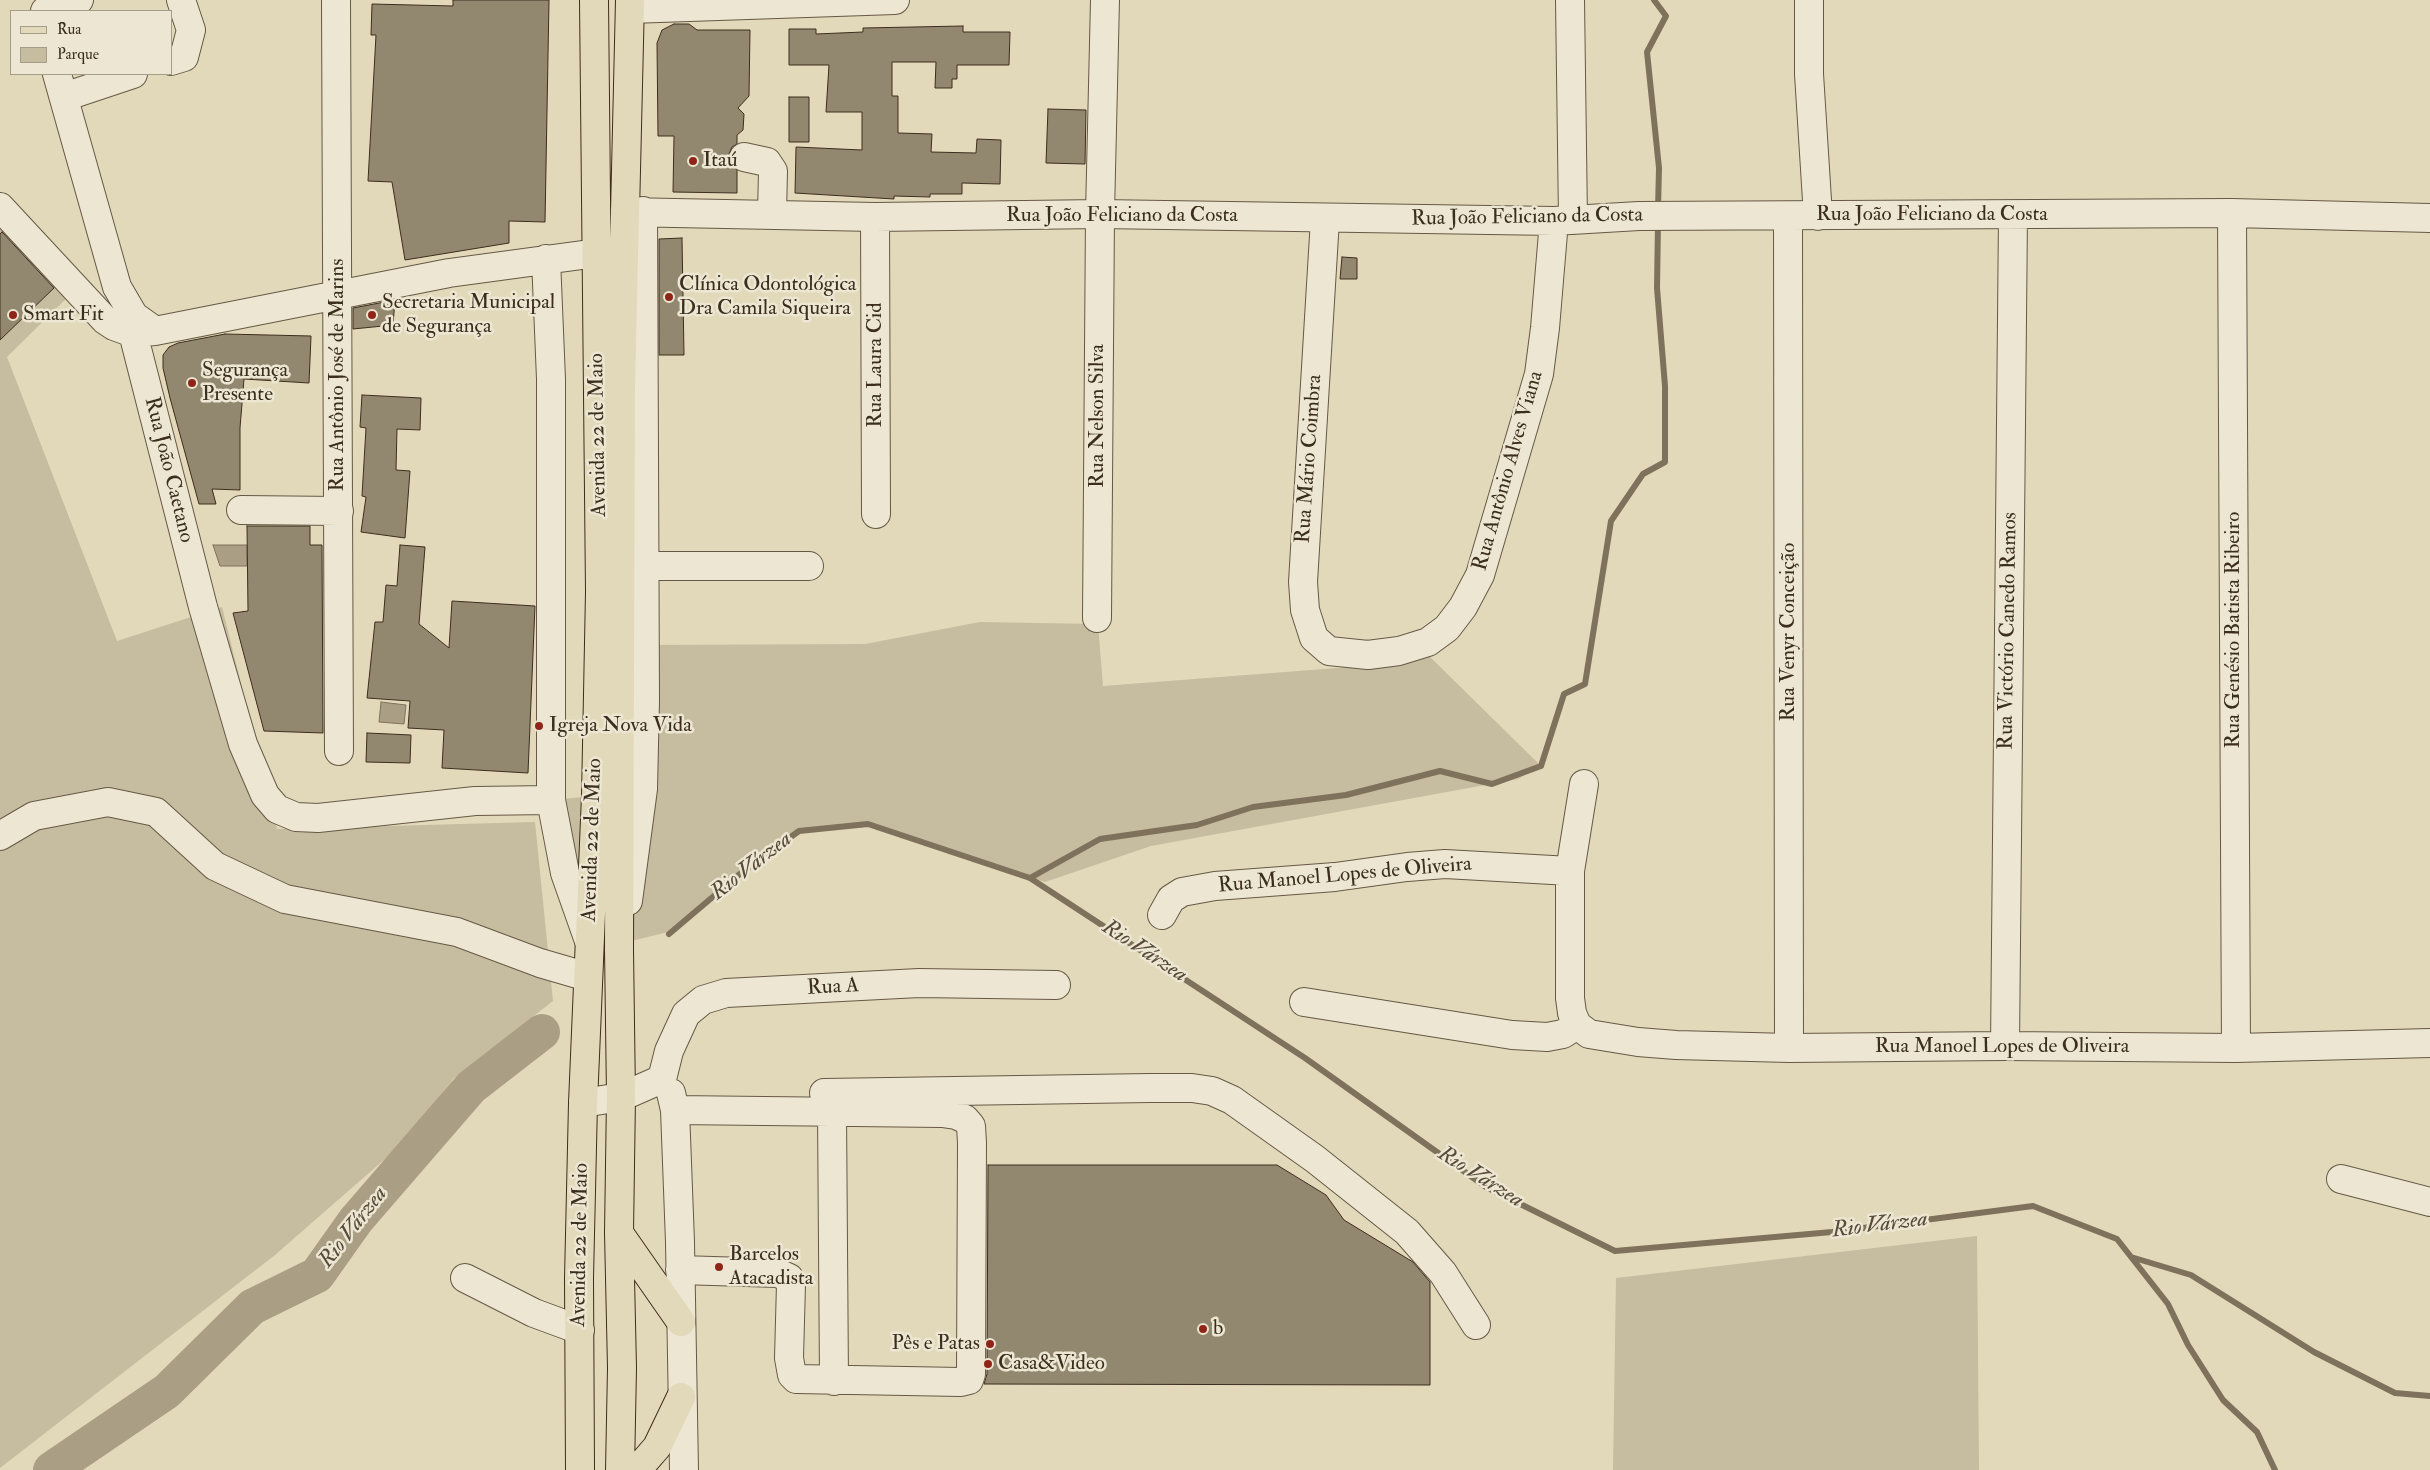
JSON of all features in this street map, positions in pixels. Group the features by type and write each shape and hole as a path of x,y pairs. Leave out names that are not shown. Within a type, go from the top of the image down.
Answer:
{"main road":[{"name":"Avenida 22 de Maio","path":"580,1470 583,1103 596,796 600,592 594,0"},
{"name":"Avenida 22 de Maio","path":"620,1470 622,1368 619,1233 621,1097 619,949 621,383 634,212 630,4"},
{"path":"619,1233 680,1322"},
{"path":"637,1470 657,1447 681,1397"}],"street":[{"path":"46,10 79,0"},
{"path":"172,61 184,56 191,30 181,0"},
{"name":"Rua Antônio José de Marins","path":"336,0 338,511 331,597 339,751"},
{"path":"630,4 895,0"},
{"name":"Rua Nelson Silva","path":"1097,618 1100,214 1105,0"},
{"name":"Rua Antônio Alves Viana","path":"1368,655 1399,651 1428,642 1447,628 1480,575 1539,374 1564,221 1570,0"},
{"path":"1809,0 1809,83 1818,216"},
{"path":"127,75 61,86 117,287 127,308 144,332"},
{"path":"744,157 767,162 773,171 772,214"},
{"path":"0,207 106,320 114,326 144,332 449,273 597,253"},
{"name":"Rua João Feliciano da Costa","path":"634,212 875,217 1100,214 1325,219 1564,221 1639,216 2014,215 2232,212 2430,218"},
{"name":"Avenida 22 de Maio","path":"619,949 643,790 645,566 634,212"},
{"name":"Rua Genésio Batista Ribeiro","path":"2232,212 2236,1048"},
{"name":"Rua Victório Canedo Ramos","path":"2005,1046 2014,215"},
{"name":"Rua Venyr Conceição","path":"1788,216 1789,1048"},
{"name":"Rua Laura Cid","path":"875,217 876,514"},
{"name":"Rua Mário Coimbra","path":"1325,219 1302,582 1304,601 1314,638 1329,651 1368,655"},
{"path":"546,259 551,380 551,800 565,872 589,942"},
{"path":"66,278 89,277 100,271 108,260"},
{"name":"Rua João Caetano","path":"144,332 203,607 243,744 265,795 277,809 296,817 318,818 474,801 551,800"},
{"path":"241,510 338,511"},
{"path":"645,566 808,566"},
{"path":"1304,1002 1512,1036 1547,1037 1563,1034 1577,1025 1572,1013 1570,998 1570,871 1584,784"},
{"path":"0,836 34,816 108,802 156,812 214,866 285,899 457,932 540,964 588,978"},
{"name":"Rua Manoel Lopes de Oliveira","path":"1162,915 1171,899 1182,892 1215,886 1335,877 1407,866 1445,864 1570,871"},
{"name":"Rua A","path":"684,1470 681,1397 680,1270 669,1051 686,1014 703,1000 726,993 919,983 1056,985"},
{"name":"Rua Manoel Lopes de Oliveira","path":"1577,1025 1589,1034 1638,1042 1789,1048 2005,1046 2236,1048 2430,1043"},
{"path":"583,1103 621,1097 670,1095 1150,1088 1192,1088 1212,1091 1232,1100 1315,1159 1407,1232 1443,1272 1476,1325"},
{"path":"670,1095 832,1111 956,1115 965,1119 971,1126 972,1143 971,1374 968,1380 961,1382 802,1381 792,1375 789,1358 791,1284 789,1278 778,1273 680,1270"},
{"path":"832,1111 834,1381"},
{"path":"2341,1179 2430,1202"},
{"path":"465,1278 534,1313 580,1330"}],"green space":[{"path":"0,201 81,284 7,357 117,641 222,607 277,829 535,822 553,1001 454,1078 401,1145 275,1255 0,1468"},
{"path":"980,622 1098,624 1103,686 1363,666 1426,653 1541,766 1518,779 1151,846 1045,882 868,824 799,831 741,873 672,931 607,947 640,645 865,644"},
{"path":"593,796 584,924 551,800"},
{"path":"1977,1236 1979,1470 1613,1470 1616,1278"}],"shaded area":[{"path":"213,545 247,545 247,566 220,566"},
{"path":"381,702 406,705 404,724 379,722"}],"building":[{"path":"453,0 549,0 545,222 509,221 509,243 405,260 392,182 368,181 376,35 371,35 372,4 453,6"},
{"path":"674,24 689,24 697,30 750,30 749,96 738,108 744,114 743,130 737,135 737,144 732,147 729,154 729,162 737,170 737,193 673,192 674,136 658,136 657,43 662,30"},
{"path":"963,26 963,32 1010,32 1009,65 957,65 957,79 952,79 952,88 935,88 936,62 892,62 892,96 898,96 898,133 932,134 931,152 976,153 977,139 1001,140 1000,184 962,183 962,194 930,194 930,197 894,196 894,199 795,193 796,147 862,150 862,112 826,112 829,65 789,65 789,29 816,29 816,34 863,32 863,28"},
{"path":"789,97 809,97 809,142 789,142"},
{"path":"1048,109 1086,110 1085,164 1046,163"},
{"name":"Smart Fit","path":"2,232 54,288 0,340 0,234"},
{"name":"Clínica Odontológica Dra Camila Siqueira","path":"682,238 684,355 659,355 659,239"},
{"path":"1342,257 1357,258 1357,279 1340,279"},
{"name":"Secretaria Municipal de Segurança","path":"395,300 393,325 353,329 353,308"},
{"path":"225,334 311,336 309,383 244,379 240,428 240,490 212,489 216,504 199,504 170,398 163,368 163,355 169,347 178,343"},
{"path":"362,395 421,398 420,430 397,429 396,470 410,471 405,538 361,532 366,497 362,496 366,428 360,427"},
{"path":"247,526 310,526 310,545 322,545 323,733 264,731 233,613 248,611"},
{"path":"400,545 425,547 419,624 449,648 452,601 535,606 528,773 442,768 444,730 408,728 410,701 367,698 375,622 383,622 386,585 397,586"},
{"path":"367,733 411,735 410,763 366,762"},
{"name":"b","path":"988,1165 1277,1165 1326,1195 1344,1220 1413,1262 1430,1282 1430,1385 984,1384 987,1374"}],"waterway":[{"path":"1654,0 1666,16 1647,52 1659,168 1658,209"},
{"path":"1030,878 1100,839 1197,825 1253,807 1346,795 1440,771 1492,784 1541,766 1564,694 1585,684 1611,521 1643,474 1665,462 1665,386 1657,288 1658,222"},
{"name":"Rio Várzea","path":"669,934 741,873 799,831 868,824 1030,878 1305,1058 1486,1187 1615,1251 1832,1232 2033,1206 2117,1239 2168,1304 2188,1345 2223,1400 2257,1432 2275,1470"},
{"name":"Rio Várzea","path":"51,1470 167,1391 252,1307 317,1275 356,1220 471,1087 542,1032"},
{"path":"2131,1257 2191,1275 2314,1352 2395,1393 2430,1396"}],"place":[{"name":"Itaú","path":"693,161"},
{"name":"Clínica Odontológica Dra Camila Siqueira","path":"669,297"},
{"name":"Smart Fit","path":"13,315"},
{"name":"Secretaria Municipal de Segurança","path":"372,315"},
{"name":"Segurança Presente","path":"192,383"},
{"name":"Igreja Nova Vida","path":"539,726"},
{"name":"Barcelos Atacadista","path":"719,1267"},
{"name":"b","path":"1203,1329"},
{"name":"Pês e Patas","path":"990,1344"},
{"name":"Casa&Video","path":"988,1364"}]}
